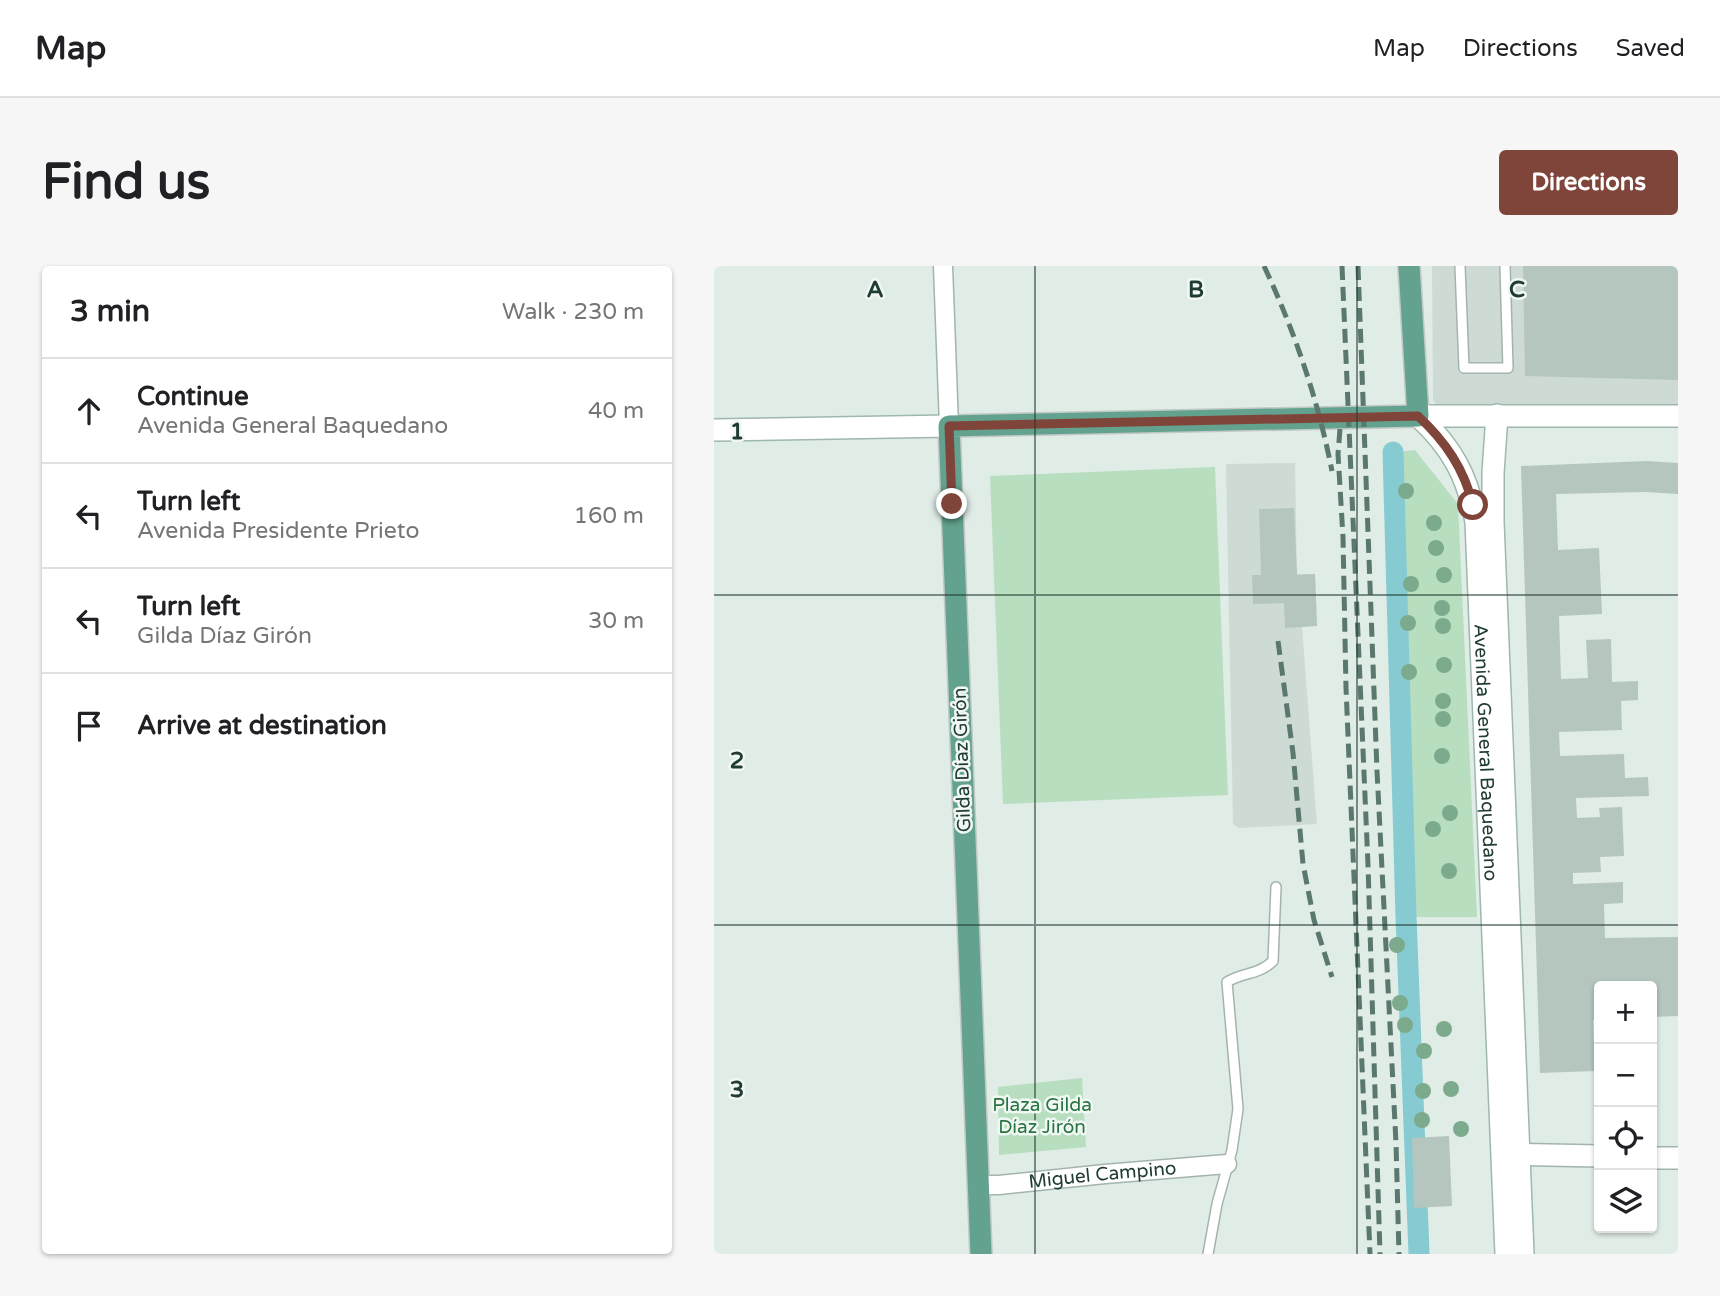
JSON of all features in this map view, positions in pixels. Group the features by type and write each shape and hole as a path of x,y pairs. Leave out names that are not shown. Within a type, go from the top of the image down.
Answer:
{"main road":[{"path":"1409,266 1418,416"},
{"name":"Avenida General Baquedano","path":"1497,415 1493,522 1511,1153 1506,1254"},
{"path":"714,430 1418,416 1678,416"},
{"name":"Avenida General Baquedano","path":"1418,416 1438,435 1454,457 1469,488 1476,522 1511,1153 1523,1254"},
{"name":"Gilda Díaz Girón","path":"949,426 981,1254"},
{"path":"1511,1153 1594,1156"},
{"path":"1657,1158 1678,1158"}],"street":[{"name":"Gilda Díaz Girón","path":"943,266 949,426"},
{"name":"Miguel Campino","path":"979,1185 1227,1164"}],"lane":[{"path":"1460,266 1464,368 1507,368 1505,266"},
{"path":"1208,1254 1217,1204 1232,1150 1238,1109 1227,982 1262,970 1273,961 1276,887"}],"shaded area":[{"path":"1432,266 1678,266 1678,409 1441,411 1433,400"},
{"path":"1295,463 1297,574 1315,574 1317,626 1302,627 1317,824 1239,828 1233,824 1226,464"}],"green space":[{"path":"1415,450 1458,504 1477,917 1411,917 1397,452"},
{"path":"1215,467 1228,795 1003,804 990,476"},
{"name":"Plaza Gilda Díaz Jirón","path":"1082,1078 1086,1147 999,1155 998,1087"}],"building":[{"path":"1523,266 1678,266 1678,380 1525,376"},
{"path":"1647,461 1678,463 1678,494 1556,494 1558,550 1599,548 1602,614 1559,616 1561,679 1588,678 1586,640 1611,639 1612,682 1638,681 1638,700 1621,701 1622,730 1559,732 1560,756 1624,754 1625,778 1648,777 1649,796 1576,798 1577,818 1600,817 1599,808 1622,807 1624,856 1600,857 1601,872 1573,873 1573,884 1623,882 1623,903 1604,904 1605,938 1678,937 1678,1016 1657,1017 1657,981 1594,981 1594,1071 1540,1073 1521,466"},
{"path":"1294,508 1297,575 1315,574 1317,626 1285,628 1284,603 1253,604 1252,575 1261,575 1259,509"},
{"path":"1449,1136 1452,1206 1414,1208 1412,1138"}],"waterway":[{"path":"1393,452 1419,1254"}],"railway":[{"path":"1264,266 1304,367 1320,418 1332,471"},
{"path":"1342,266 1368,865 1380,1254"},
{"path":"1358,266 1399,1254"},
{"path":"1340,429 1338,454 1343,537 1346,688 1370,1254"},
{"path":"1278,641 1293,753 1303,864 1314,920 1332,977"}],"route":[{"path":"952,504 949,426 1418,416 1444,442 1454,457 1469,488 1473,505"}]}
